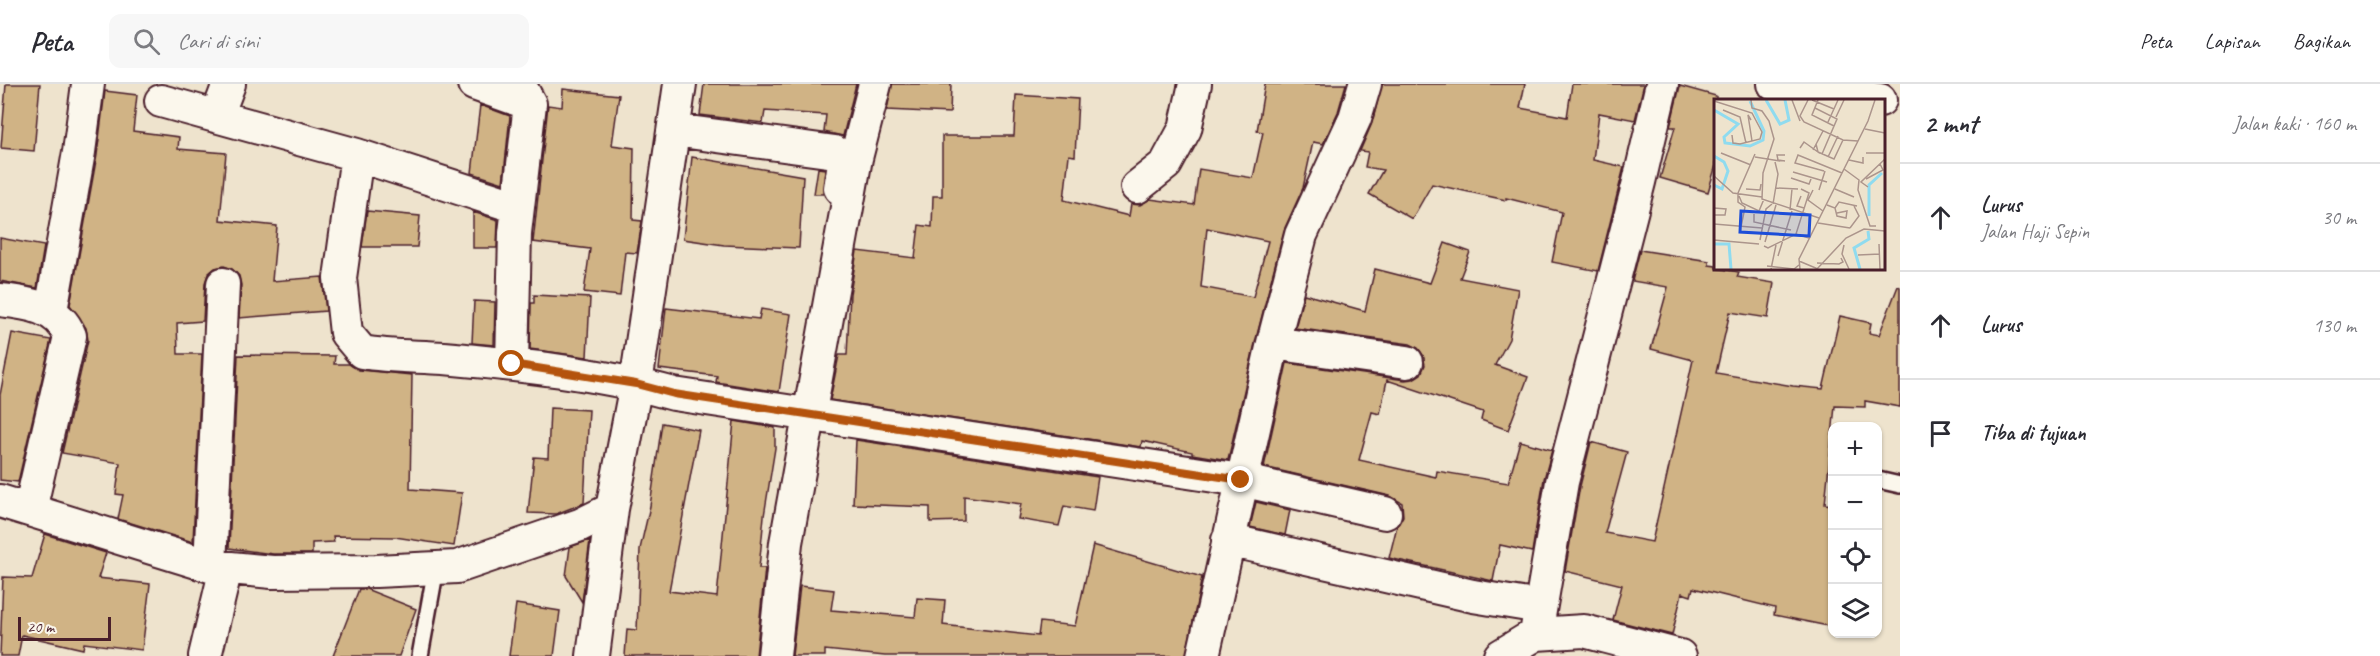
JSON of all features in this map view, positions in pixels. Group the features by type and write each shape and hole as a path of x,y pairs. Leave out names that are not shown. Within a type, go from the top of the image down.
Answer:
{"street":[{"path":"51,311 79,152 88,84"},
{"path":"217,116 229,84"},
{"path":"474,84 524,94 517,207 512,364"},
{"path":"593,656 612,508 636,384 680,84"},
{"path":"804,415 856,159 875,84"},
{"path":"1137,187 1166,164 1185,129 1195,84"},
{"path":"1203,656 1241,480 1301,235 1355,118 1365,84"},
{"path":"1500,656 1538,621 1562,482 1640,182 1662,84"},
{"path":"1774,84 1869,99"},
{"path":"161,100 357,155 517,207"},
{"path":"1885,102 1900,105"},
{"path":"674,130 835,152 843,158 843,175 804,415 786,543 774,656"},
{"path":"357,155 340,278 346,333 362,352 388,357 440,358 512,364 804,415 1241,480 1385,513"},
{"path":"205,656 218,567 223,284"},
{"path":"0,300 51,311 66,324 70,336 30,510"},
{"path":"1273,343 1407,362"},
{"path":"0,501 218,567 272,572 457,567 580,525 612,508"},
{"path":"1228,540 1473,596 1538,621 1680,656"}],"lane":[{"path":"1882,481 1900,486"},
{"path":"420,656 436,568"}],"building":[{"path":"6,84 40,84 34,151 1,148"},
{"path":"704,84 856,84 843,136 824,132 826,115 765,111 763,123 700,115"},
{"path":"892,84 951,84 950,113 887,110"},
{"path":"1265,84 1346,84 1338,112 1323,144 1313,142 1303,188 1284,230 1228,460 1192,454 1192,452 1142,441 1141,447 830,400 839,355 847,355 850,294 857,251 915,258 919,225 932,227 933,196 942,196 942,136 1014,136 1016,95 1078,99 1075,156 1069,155 1064,200 1129,216 1131,204 1140,205 1150,199 1194,205 1199,169 1253,178 1263,132 1257,131","holes":["1207,228 1268,241 1253,297 1201,287"]},
{"path":"1382,84 1525,84 1520,108 1567,117 1572,84 1644,84 1635,120 1599,113 1593,160 1624,167 1598,271 1552,262 1562,212 1506,198 1506,200 1432,184 1412,219 1369,194 1383,170 1365,167 1368,152 1360,151 1372,123"},
{"path":"1680,86 1716,96 1714,99 1714,172 1708,192 1660,178 1675,127 1670,127"},
{"path":"563,89 619,95 612,145 634,148 633,220 642,221 637,253 625,252 620,296 584,292 590,249 533,242 548,105 562,107"},
{"path":"105,91 137,95 133,131 179,137 178,149 226,153 220,220 277,226 272,281 322,277 326,311 239,318 241,285 239,276 232,269 224,266 215,268 208,274 205,283 203,321 177,323 178,354 202,354 193,542 118,519 123,495 116,494 120,463 62,453 88,340 86,328 70,305 97,155"},
{"path":"480,105 510,116 503,183 472,173"},
{"path":"692,157 803,176 799,248 724,245 683,239"},
{"path":"818,168 825,169 823,194 814,194"},
{"path":"367,211 420,216 417,247 362,247"},
{"path":"473,212 498,220 497,248 473,248"},
{"path":"0,238 44,246 37,288 0,281"},
{"path":"1445,243 1470,252 1460,278 1518,289 1509,339 1495,365 1528,377 1508,430 1481,420 1483,412 1387,380 1380,414 1372,412 1359,460 1436,477 1437,471 1508,483 1520,441 1552,450 1544,479 1532,552 1500,545 1493,581 1389,558 1397,526 1403,516 1402,503 1390,496 1264,467 1287,363 1405,380 1413,379 1421,374 1425,365 1423,355 1418,348 1410,344 1295,328 1304,294 1365,311 1375,269 1430,283"},
{"path":"1640,250 1709,261 1709,265 1714,266 1714,270 1739,272 1737,277 1774,283 1768,318 1730,312 1716,373 1823,389 1840,316 1871,323 1869,333 1879,335 1898,286 1900,287 1900,407 1865,401 1865,407 1835,406 1833,422 1828,422 1828,475 1825,504 1828,504 1828,626 1774,615 1775,608 1693,588 1691,596 1682,593 1672,635 1613,620 1622,585 1565,571 1580,486 1591,442 1627,452 1605,533 1652,542 1693,360 1651,349 1668,287 1632,281"},
{"path":"534,295 590,298 587,357 530,349 531,303 534,303"},
{"path":"474,301 495,302 494,345 472,343"},
{"path":"666,308 759,319 761,309 791,314 779,392 716,382 717,376 659,369"},
{"path":"12,333 51,340 18,482 0,480 0,395"},
{"path":"238,355 335,356 334,364 349,364 359,370 412,375 410,489 462,493 454,546 395,537 333,536 334,542 312,543 312,554 273,554 229,548"},
{"path":"550,408 589,410 584,503 556,514 528,513 534,457 548,458"},
{"path":"734,421 775,428 775,448 764,516 759,568 765,568 756,656 625,656 627,629 637,630 640,549 650,506 662,423 699,430 669,591 717,597"},
{"path":"856,440 1098,477 1093,511 1064,506 1059,526 1018,519 1021,504 964,496 964,521 930,522 930,507 853,504"},
{"path":"1256,502 1290,510 1285,535 1250,527"},
{"path":"45,534 106,553 98,578 150,584 142,650 84,643 83,649 22,635 18,656 0,656 3,577 32,578"},
{"path":"590,540 582,602 566,576 570,547"},
{"path":"1093,545 1202,577 1186,656 885,656 825,650 825,656 792,656 800,586 834,590 831,610 915,617 917,598 945,600 943,625 1038,636 1040,622 1075,626"},
{"path":"359,589 366,589 416,609 399,656 333,656"},
{"path":"516,604 560,611 554,656 509,656"}],"route":[{"path":"512,364 810,416 1241,480"}]}
